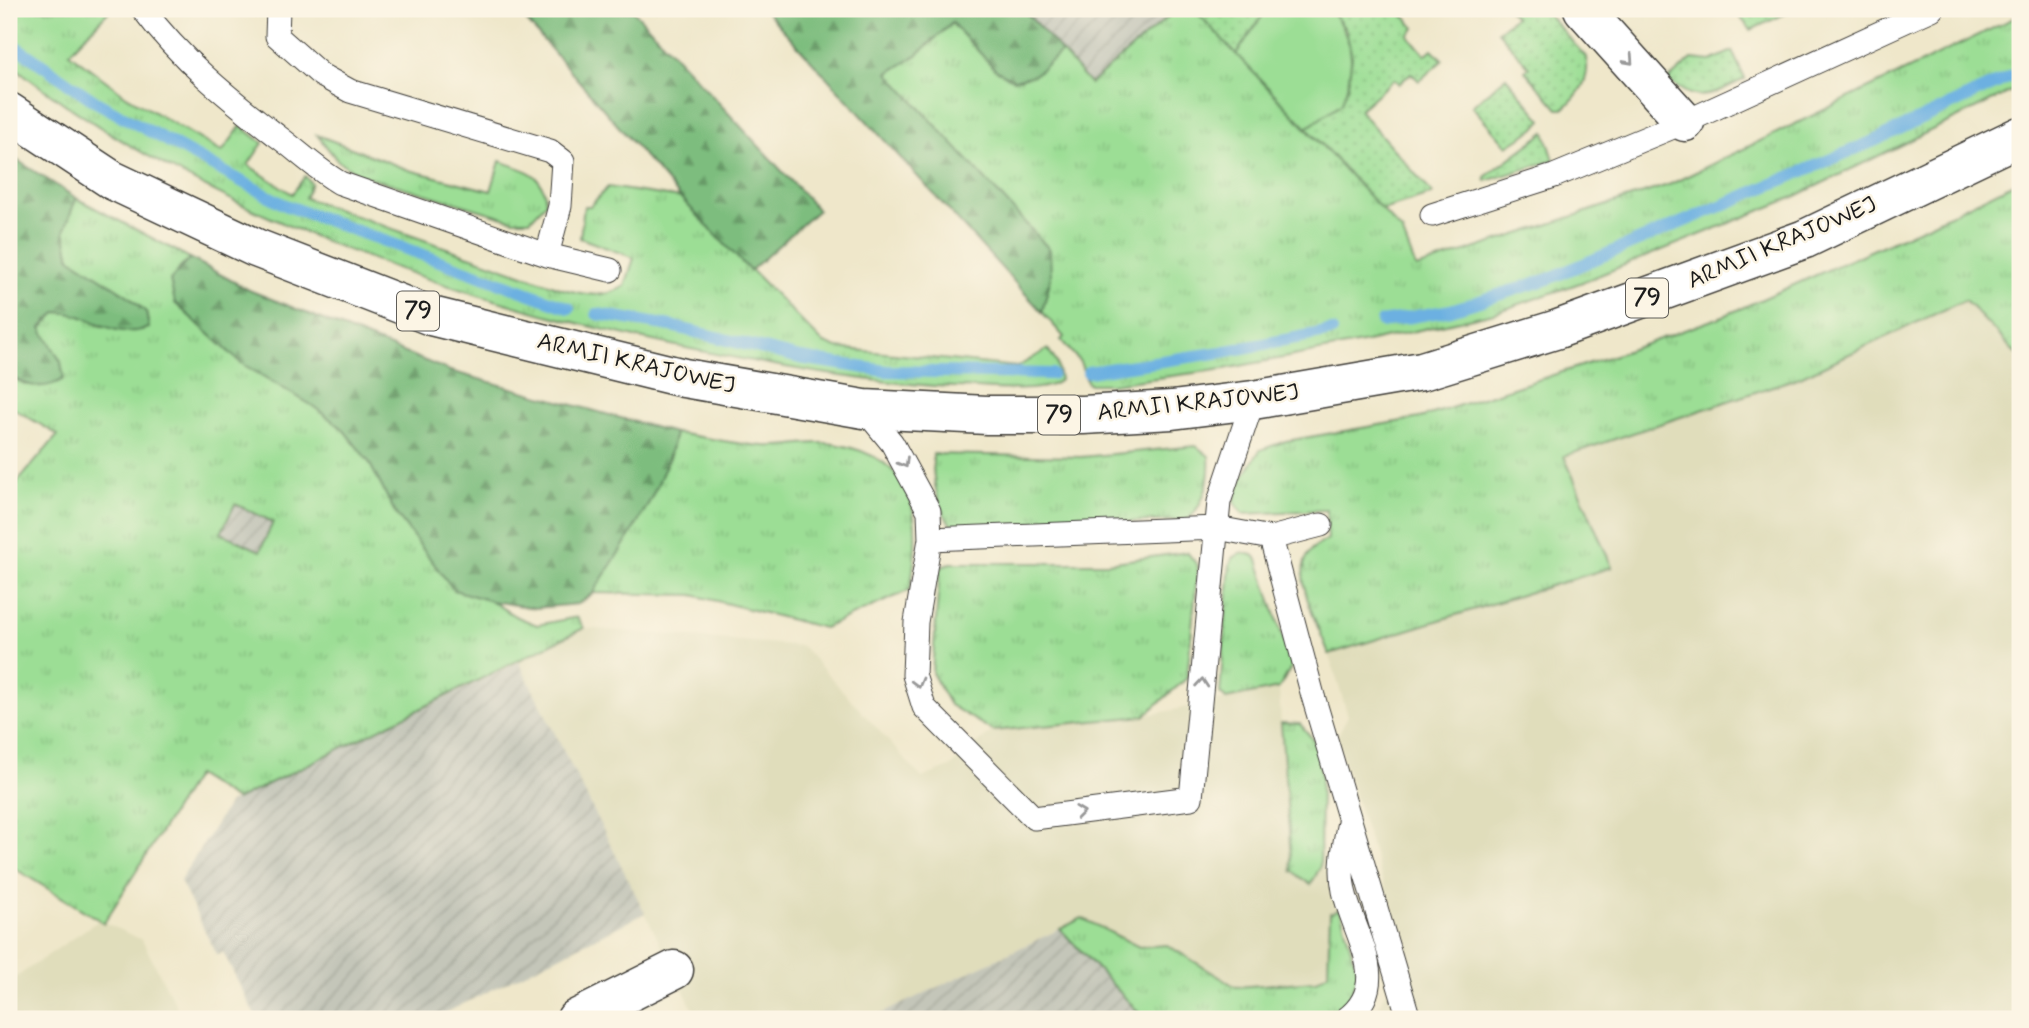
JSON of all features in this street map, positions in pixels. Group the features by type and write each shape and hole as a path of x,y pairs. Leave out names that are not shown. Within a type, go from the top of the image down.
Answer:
{"main road":[{"path":"1583,9 1685,122"},
{"name":"ARMII KRAJOWEJ","path":"9,112 112,180 256,248 431,316 684,378 864,409 1083,415 1253,400 1422,371 1558,329 1805,239 2020,136"},
{"path":"576,1019 674,970"}],"lane":[{"path":"143,9 166,40 217,89 321,172 340,183 547,255 610,270"},
{"path":"278,9 276,36 321,75 350,91 550,151 564,161 560,206 547,255"},
{"path":"1432,215 1554,176 1685,122 1932,9"},
{"path":"864,409 892,443 920,489 929,511 930,539 916,622 914,675 925,707 1034,818 1191,798 1219,502 1253,400"},
{"path":"930,539 1217,528 1271,538 1321,525"},
{"path":"1271,538 1349,818 1409,1019"},
{"path":"1346,1019 1364,1002 1372,978 1345,891 1341,862 1349,818"}],"shaded area":[{"path":"1023,9 1177,9 1090,84"},
{"path":"1965,299 2020,358 2020,1019 1372,1019 1387,990 1360,895 1385,888 1336,738 1348,716 1329,654 1611,568 1563,456 1800,377"},
{"path":"235,504 273,522 261,551 221,533"},
{"path":"584,628 802,646 922,778 950,767 993,731 1144,716 1279,688 1281,723 1300,724 1311,734 1321,778 1319,837 1358,974 1351,996 1338,1008 1308,1019 1145,1019 1059,929 870,1019 698,1019 519,662"},
{"path":"519,662 645,913 433,1019 257,1019 223,952 217,955 180,881 229,803"},
{"path":"99,920 142,940 183,1019 9,1019 9,982"},
{"path":"1060,929 1145,1019 870,1019"}],"green space":[{"path":"9,9 111,9 69,53 125,95 222,152 241,126 263,143 248,165 292,194 305,176 311,183 305,198 563,289 595,295 609,293 625,286 634,258 580,238 584,206 590,206 608,187 681,198 822,342 837,348 1017,367 1048,349 1057,363 1060,380 1040,388 995,389 897,383 808,371 628,335 440,283 347,250 257,212 169,168 86,118 9,63"},
{"path":"516,9 632,9 818,210 750,271 681,198"},
{"path":"764,9 1023,9 1062,52 1034,75 1014,80 996,70 952,23 917,55 888,73 1050,250 1051,277 1042,312"},
{"path":"1177,9 1194,9 1402,231 1416,268 1671,184 2020,15 2020,87 1794,197 1580,283 1494,313 1367,342 1224,369 1112,384 1088,384 1080,362 1061,340 1064,337 1042,312 1051,277 888,73 917,55 952,23 996,70 1034,75 1062,52 1090,84"},
{"path":"1194,9 1267,9 1236,54"},
{"path":"1267,9 1330,9 1348,43 1351,54 1350,76 1342,103 1307,128 1236,54"},
{"path":"1330,9 1374,9 1378,13 1383,9 1398,9 1415,28 1408,35 1425,55 1432,49 1443,60 1419,81 1411,73 1399,84 1394,79 1359,110 1433,194 1382,210 1307,128 1342,103 1348,85 1352,57 1346,30"},
{"path":"1508,9 1543,9 1586,57 1587,72 1582,86 1563,109 1558,109 1525,71 1529,67 1498,31 1515,17"},
{"path":"1733,9 1795,9 1751,30"},
{"path":"1732,51 1745,79 1723,89 1697,96 1668,80 1692,59 1711,61"},
{"path":"1506,77 1542,120 1534,129 1507,146 1472,106"},
{"path":"1545,132 1554,160 1486,181 1485,177"},
{"path":"317,135 409,170 491,191 500,161 525,170 537,178 546,203 530,220 514,220 361,175 338,161"},
{"path":"9,155 76,198 64,232 70,258 127,295 146,312 149,328 123,331 82,317 57,312 41,328 61,362 64,379 50,385 30,385 9,376"},
{"path":"2020,180 2020,358 1965,300 1800,377 1564,456 1612,567 1329,654 1310,608 1303,574 1305,560 1313,548 1328,540 1326,510 1243,514 1234,502 1241,480 1260,450 1286,441 1420,418 1618,354 1726,315 1931,224"},
{"path":"76,198 190,258 179,269 175,303 241,363 313,406 342,428 369,462 396,514 454,590 491,601 515,616 537,625 577,617 584,628 236,800 196,775 104,923 9,865 9,492 58,435 9,406 9,376 27,385 61,362 41,328 57,312 76,313 100,326 149,328 146,312 127,295 70,258 64,232","holes":["235,504 273,522 260,551 221,533"]},
{"path":"190,258 249,290 450,371 675,433 669,456 652,497 593,593 578,604 535,608 491,601 454,590 396,514 369,462 342,428 313,406 241,363 175,303 170,280"},
{"path":"675,433 764,446 834,444 862,451 884,463 899,477 909,495 914,516 916,539 910,590 824,628 693,595 593,593 669,460"},
{"path":"1196,446 1209,456 1209,473 1202,499 1188,520 954,527 943,512 933,473 933,454 1081,457"},
{"path":"1187,552 1198,566 1187,678 1144,716 993,731 950,705 932,673 940,568 950,563 1107,563"},
{"path":"1243,553 1253,555 1258,560 1292,666 1279,688 1226,699 1220,693 1230,563 1234,557"},
{"path":"1281,723 1300,724 1317,744 1321,778 1320,867 1311,885 1292,871"},
{"path":"1340,909 1358,974 1351,996 1338,1008 1308,1019 1145,1019 1060,929 1082,918 1139,947 1167,945 1236,987 1316,981 1328,973 1330,913"}],"waterway":[{"path":"9,42 96,102 285,205 569,308"},
{"path":"1382,322 1451,310 1548,279 1874,141 2020,72"},
{"path":"597,314 671,326 800,358 886,371 1052,374"},
{"path":"1088,372 1222,352 1332,331"}]}
